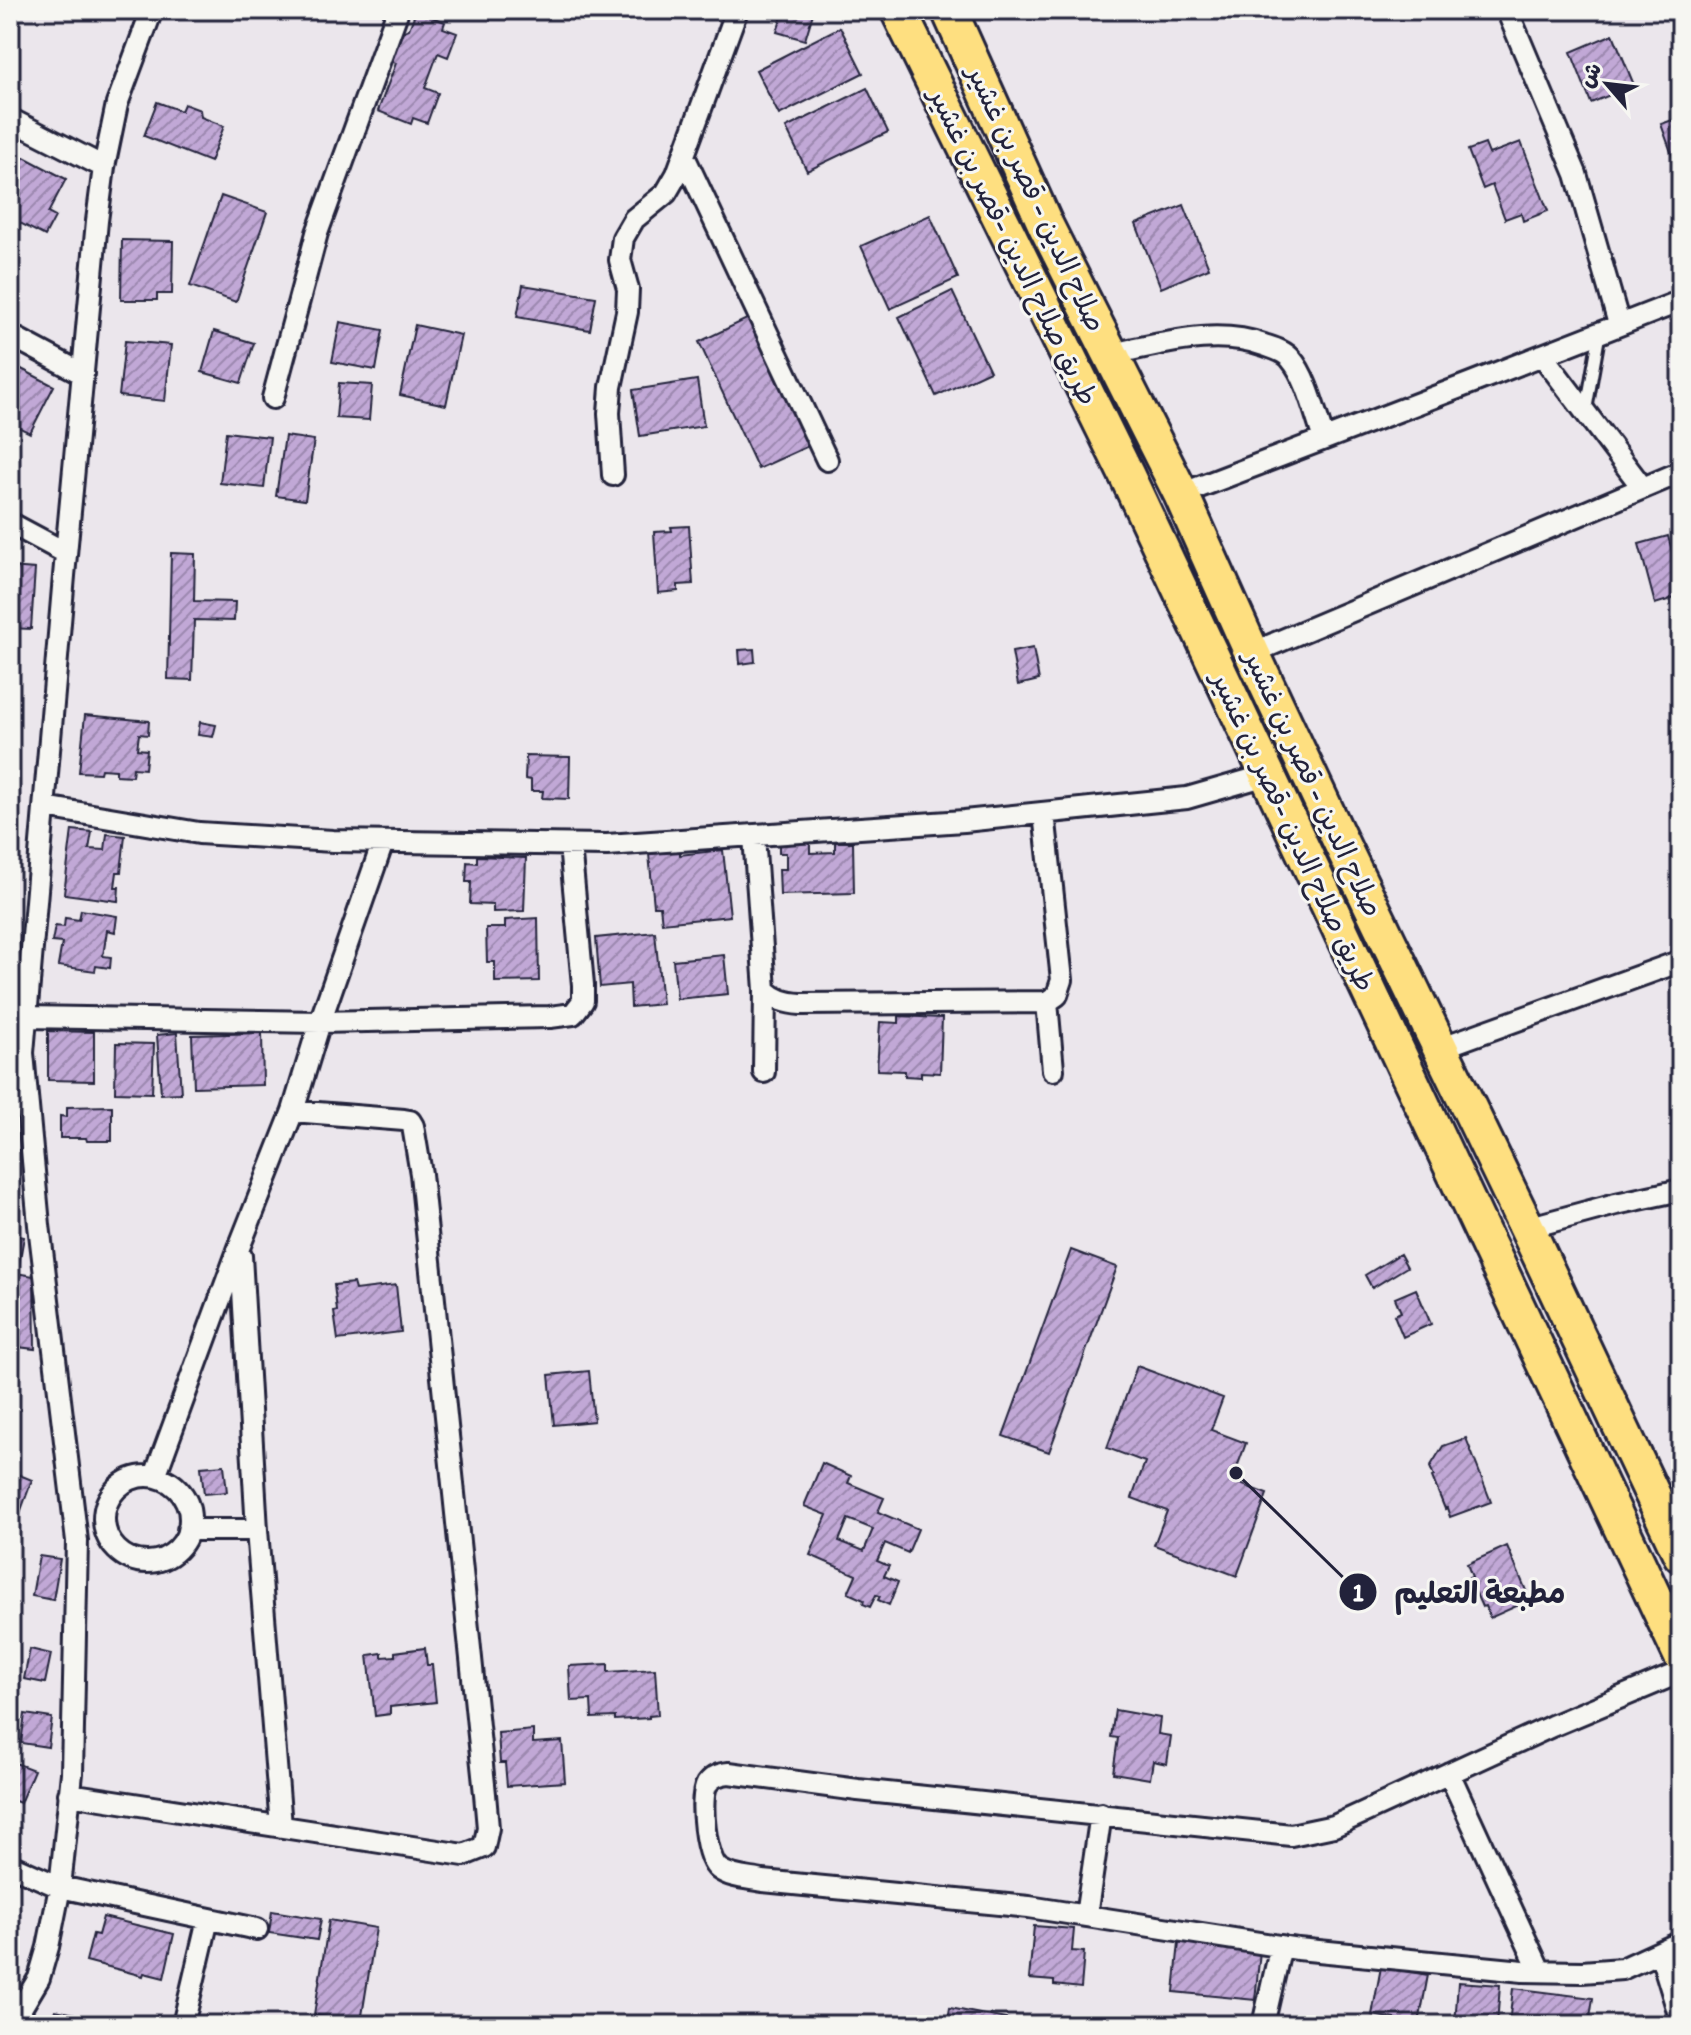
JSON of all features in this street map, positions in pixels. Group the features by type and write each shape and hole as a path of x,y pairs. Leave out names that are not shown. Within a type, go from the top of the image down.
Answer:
{"highway":[{"name":"طريق صلاح الدين -قصر بن غشير","path":"898,10 1127,476 1681,1655"},
{"name":"صلاح الدين - قصر بن غشير","path":"949,10 1046,226 1181,494 1344,849 1681,1555"},
{"path":"925,64 966,46"}],"street":[{"path":"11,2025 39,1978 60,1887 75,1679 77,1541 39,1225 23,1053 66,553 104,167 117,104 152,10"},
{"path":"273,398 317,233 398,10"},
{"path":"613,475 609,413 611,387 627,312 628,289 620,260 623,238 634,219 666,193 677,174 737,10"},
{"path":"1507,10 1576,174 1609,328"},
{"path":"10,119 104,167"},
{"path":"684,156 827,460"},
{"path":"1181,494 1681,301"},
{"path":"10,335 83,374"},
{"path":"1110,354 1210,336 1253,341 1277,349 1290,357 1298,370 1324,439"},
{"path":"1542,355 1642,487"},
{"path":"1252,653 1681,472"},
{"path":"10,523 66,553"},
{"path":"45,807 199,833 333,841 607,845 964,821 1187,798 1267,775"},
{"path":"765,990 772,997 801,1004 1047,1002 1057,995 1062,980 1044,813"},
{"path":"754,836 765,990 764,1072"},
{"path":"155,1476 293,1111 320,1022 383,842"},
{"path":"26,1017 320,1022 573,1014 583,1001 583,993 570,845"},
{"path":"1440,1048 1681,961"},
{"path":"1047,1002 1053,1070"},
{"path":"69,1794 464,1855 484,1847 488,1828 421,1174 413,1126 410,1121 404,1120 293,1111"},
{"path":"1527,1228 1681,1190"},
{"path":"240,1245 257,1530 281,1826"},
{"path":"155,1476 171,1483 184,1495 190,1512 188,1530 183,1542 162,1559 149,1562 136,1560 114,1547 107,1535 104,1512 114,1491 132,1478 155,1476"},
{"path":"188,1530 257,1530"},
{"path":"77,1541 107,1535"},
{"path":"1681,1672 1552,1726 1334,1826 1291,1835 858,1790 729,1773 719,1774 710,1780 703,1795 707,1851 718,1869 763,1881 1029,1907 1281,1946 1540,1971 1622,1969 1681,1942"},
{"path":"1449,1773 1540,1971"},
{"path":"1086,1916 1101,1814"},
{"path":"10,1865 60,1887 257,1929"},
{"path":"183,2025 208,1919"},
{"path":"1263,2025 1281,1946"},
{"path":"1660,1952 1681,2021"}],"lane":[{"path":"1585,412 1609,328"}],"building":[{"path":"784,10 814,10 805,40 777,32"},
{"path":"416,11 445,22 443,28 457,33 448,57 438,53 425,88 438,93 427,123 413,118 411,124 378,111 396,63 390,61 402,32 409,29"},
{"path":"840,27 863,73 779,115 756,70"},
{"path":"1613,34 1634,85 1591,103 1571,52"},
{"path":"867,88 888,132 807,171 786,128"},
{"path":"157,102 181,111 184,104 200,110 201,117 224,126 210,162 144,136"},
{"path":"1681,117 1681,161 1675,163 1661,124"},
{"path":"1521,142 1548,211 1523,221 1521,213 1505,219 1492,185 1483,189 1468,150 1485,144 1489,154"},
{"path":"24,157 66,179 48,213 55,217 45,236 10,218 10,185"},
{"path":"221,196 267,212 236,302 190,286"},
{"path":"1184,205 1209,268 1161,288 1136,224"},
{"path":"930,215 958,278 890,309 861,246"},
{"path":"122,240 173,241 172,294 157,294 157,300 121,300"},
{"path":"523,285 596,297 590,330 517,317"},
{"path":"952,291 990,371 936,396 899,317"},
{"path":"755,315 815,443 758,469 699,342"},
{"path":"340,322 383,330 376,370 332,362"},
{"path":"415,325 461,335 446,405 400,395"},
{"path":"214,331 254,343 241,383 202,372"},
{"path":"125,341 171,345 165,401 119,396"},
{"path":"10,363 54,386 30,433 10,423"},
{"path":"697,380 704,426 640,436 633,390"},
{"path":"339,383 372,385 369,420 336,418"},
{"path":"226,432 270,437 264,488 220,483"},
{"path":"285,436 314,440 305,500 276,496"},
{"path":"689,526 693,584 678,585 678,591 658,593 654,532"},
{"path":"1668,536 1681,583 1681,596 1655,604 1639,544"},
{"path":"171,553 195,554 194,601 235,602 234,621 194,620 192,680 168,679"},
{"path":"10,567 35,569 31,629 10,628"},
{"path":"1033,648 1039,680 1018,685 1012,652"},
{"path":"754,649 755,662 740,664 739,650"},
{"path":"85,715 149,721 148,735 139,734 137,749 147,750 145,769 133,768 132,776 116,775 116,770 79,772"},
{"path":"200,722 216,725 213,737 198,735"},
{"path":"526,756 570,757 569,799 542,798 543,791 531,791 531,780 525,779"},
{"path":"72,830 92,832 89,849 105,850 107,834 125,836 121,872 117,872 115,887 119,887 118,901 64,894"},
{"path":"835,842 853,842 854,893 780,895 779,869 786,869 786,853 779,853 779,844 810,843 810,853 835,852"},
{"path":"723,850 730,916 662,923 660,906 654,906 649,854 680,851 680,855"},
{"path":"477,856 526,858 524,911 493,912 493,905 470,904 471,882 466,882 467,862 477,863"},
{"path":"81,910 117,916 115,932 107,930 103,956 111,957 110,968 96,966 95,971 58,966 62,943 52,942 55,926 64,927 65,918 79,920"},
{"path":"538,918 539,981 495,982 495,962 487,962 486,928 505,928 505,920"},
{"path":"655,932 662,1004 631,1007 630,984 600,987 596,938"},
{"path":"724,955 728,994 677,999 673,960"},
{"path":"899,1016 942,1018 940,1073 921,1072 921,1077 905,1076 905,1071 877,1070 880,1022 899,1023"},
{"path":"48,1031 94,1032 94,1081 48,1080"},
{"path":"177,1033 181,1093 161,1094 157,1035"},
{"path":"262,1033 263,1085 194,1087 192,1035"},
{"path":"116,1043 154,1044 152,1093 115,1092"},
{"path":"112,1106 112,1141 60,1138 60,1116 67,1117 67,1107"},
{"path":"10,1234 24,1237 18,1269 10,1267"},
{"path":"1071,1250 1117,1267 1049,1452 1003,1436"},
{"path":"1400,1254 1407,1267 1372,1288 1365,1275"},
{"path":"10,1272 34,1276 35,1349 10,1346"},
{"path":"353,1283 355,1290 396,1285 401,1332 338,1340 334,1285"},
{"path":"1416,1289 1431,1324 1403,1337 1394,1315 1401,1312 1395,1298"},
{"path":"1137,1366 1223,1398 1211,1430 1246,1443 1232,1481 1267,1494 1237,1576 1154,1545 1167,1511 1132,1498 1145,1462 1107,1448"},
{"path":"589,1371 594,1421 554,1425 549,1375"},
{"path":"1466,1438 1491,1502 1450,1517 1430,1467 1443,1446"},
{"path":"822,1463 851,1476 848,1483 884,1498 878,1512 918,1529 908,1553 885,1543 877,1561 889,1566 884,1576 898,1582 889,1605 878,1600 880,1596 876,1595 870,1607 863,1604 864,1600 848,1593 856,1575 810,1555 827,1515 804,1506","holes":["848,1519 873,1529 864,1551 839,1541"]},
{"path":"224,1465 227,1492 204,1494 201,1467"},
{"path":"10,1471 32,1480 20,1513 10,1509"},
{"path":"1507,1546 1530,1600 1490,1618 1469,1578 1472,1577 1467,1564"},
{"path":"39,1556 60,1559 53,1600 32,1596"},
{"path":"425,1648 427,1665 432,1665 436,1702 390,1707 390,1714 375,1716 368,1655 382,1653 382,1657 395,1656 395,1652"},
{"path":"30,1649 51,1654 45,1683 24,1679"},
{"path":"608,1664 608,1672 655,1669 658,1715 615,1720 615,1717 592,1718 591,1700 571,1701 569,1666"},
{"path":"1115,1710 1160,1718 1158,1734 1171,1736 1167,1764 1153,1761 1150,1779 1113,1773 1118,1738 1111,1737"},
{"path":"25,1714 52,1718 48,1747 21,1743"},
{"path":"533,1730 533,1743 562,1741 565,1782 507,1786 505,1763 500,1763 498,1733"},
{"path":"10,1761 34,1770 20,1803 10,1799"},
{"path":"272,1911 321,1919 317,1940 269,1933"},
{"path":"103,1917 174,1934 164,1978 144,1973 143,1976 86,1961 93,1934 98,1935"},
{"path":"329,1920 376,1928 361,2022 314,2015"},
{"path":"1034,1926 1074,1929 1072,1951 1084,1952 1081,1988 1029,1979"},
{"path":"1179,1942 1260,1951 1255,2000 1174,1992"},
{"path":"1381,1967 1428,1975 1419,2023 1372,2015"},
{"path":"1458,1982 1500,1985 1497,2025 1455,2025"},
{"path":"1513,1988 1593,1998 1589,2025 1509,2025"},
{"path":"950,2008 1011,2020 1010,2025 947,2025"},
{"path":"55,2010 75,2014 73,2025 52,2025"}],"place":[{"name":"مطبعة التعليم","path":"1236,1473"}]}
